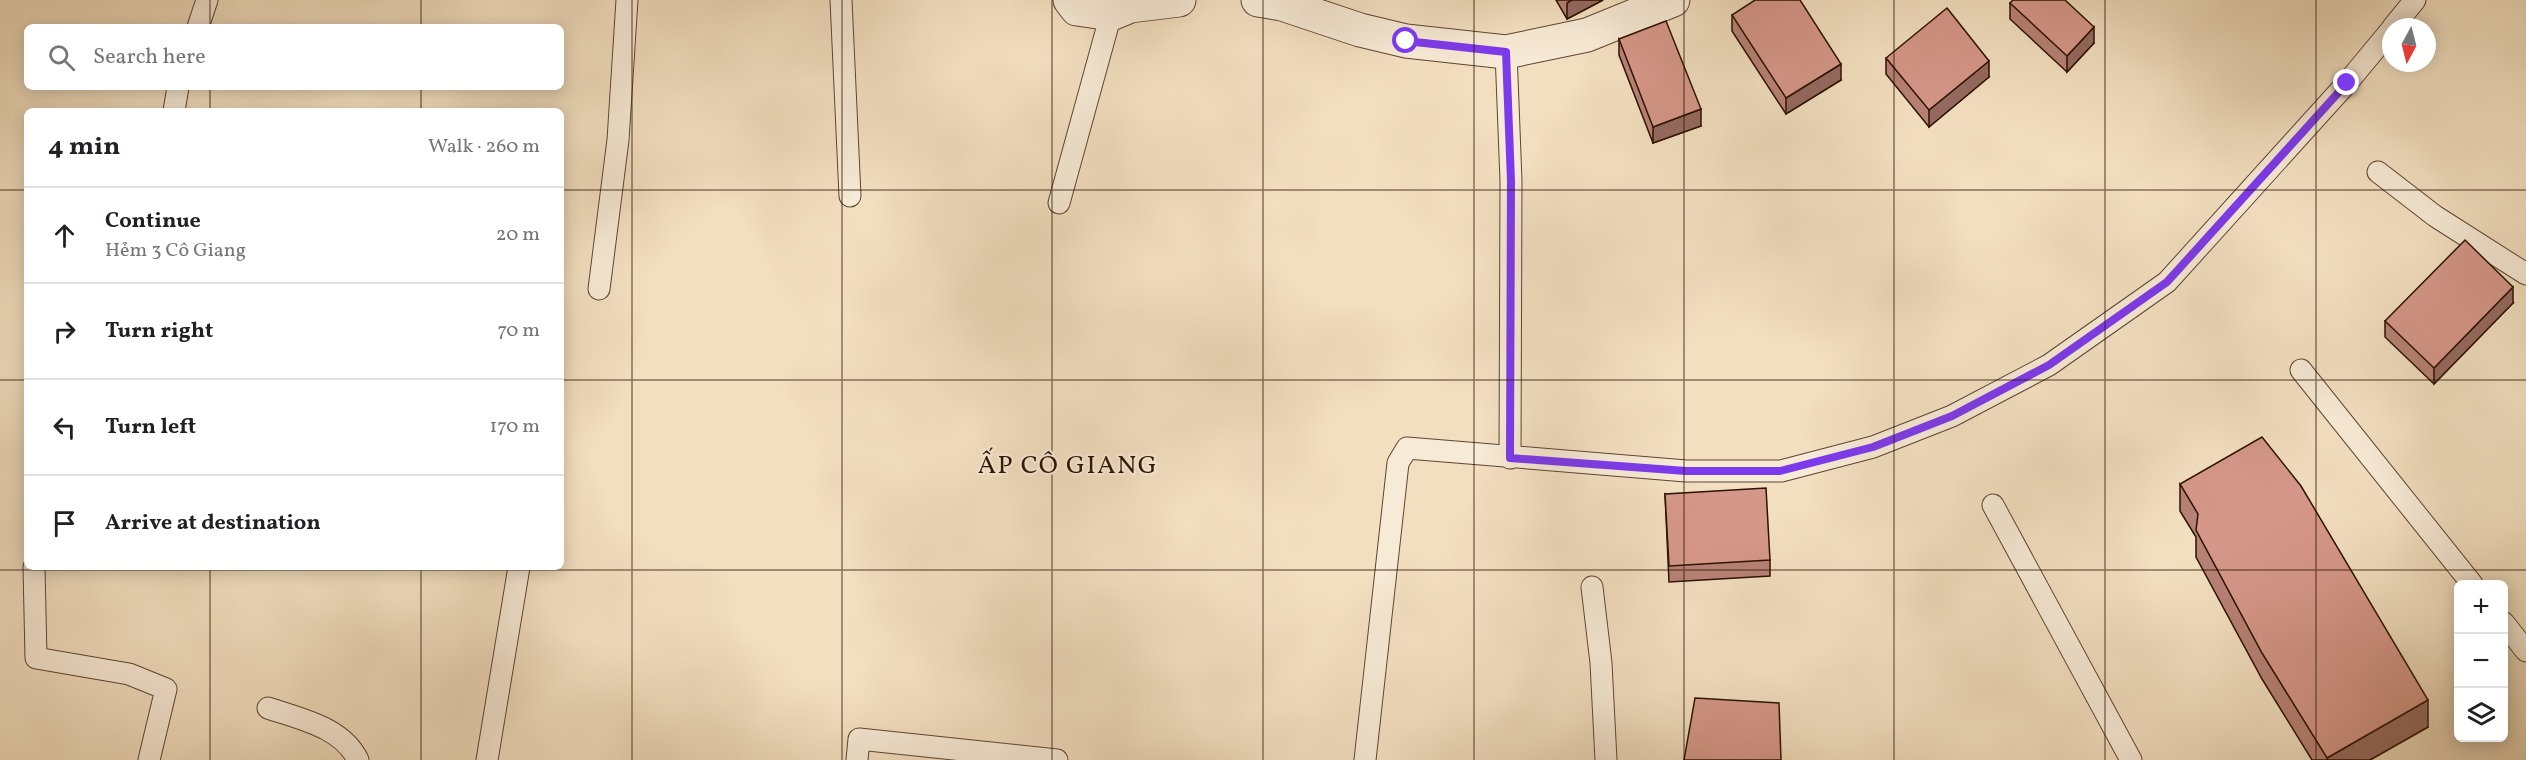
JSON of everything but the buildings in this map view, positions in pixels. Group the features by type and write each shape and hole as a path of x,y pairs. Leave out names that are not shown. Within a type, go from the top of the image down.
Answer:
{"street":[{"path":"1070,0 1077,9 1090,13 1111,14 1130,6 1179,0"},
{"path":"1258,0 1282,4 1360,30 1406,41 1506,52 1587,35 1673,0"}],"lane":[{"path":"199,24 207,0"},
{"path":"598,289 618,140 627,0"},
{"path":"841,0 850,196"},
{"path":"2400,18 2415,0"},
{"path":"1059,203 1111,14"},
{"path":"1365,760 1398,463 1407,448 1686,471 1780,471 1873,447 1952,416 2049,365 2167,282 2347,83 2382,40"},
{"path":"1506,52 1511,181 1510,458"},
{"path":"174,108 178,90"},
{"path":"2378,172 2435,216 2526,274"},
{"path":"2301,370 2468,580"},
{"path":"1994,505 2132,760"},
{"path":"34,570 36,658 129,674 166,689 149,760"},
{"path":"487,760 519,570"},
{"path":"1592,587 1601,663 1606,760"},
{"path":"2508,628 2526,651"},
{"path":"268,708 328,729 355,754 358,760"},
{"path":"857,760 859,739 1057,760"}],"district":[{"name":"ẤP CÔ GIANG","path":"1068,466"}],"route":[{"path":"1406,41 1506,52 1511,181 1510,458 1686,471 1780,471 1873,447 1952,416 2049,365 2167,282 2347,83"}]}
